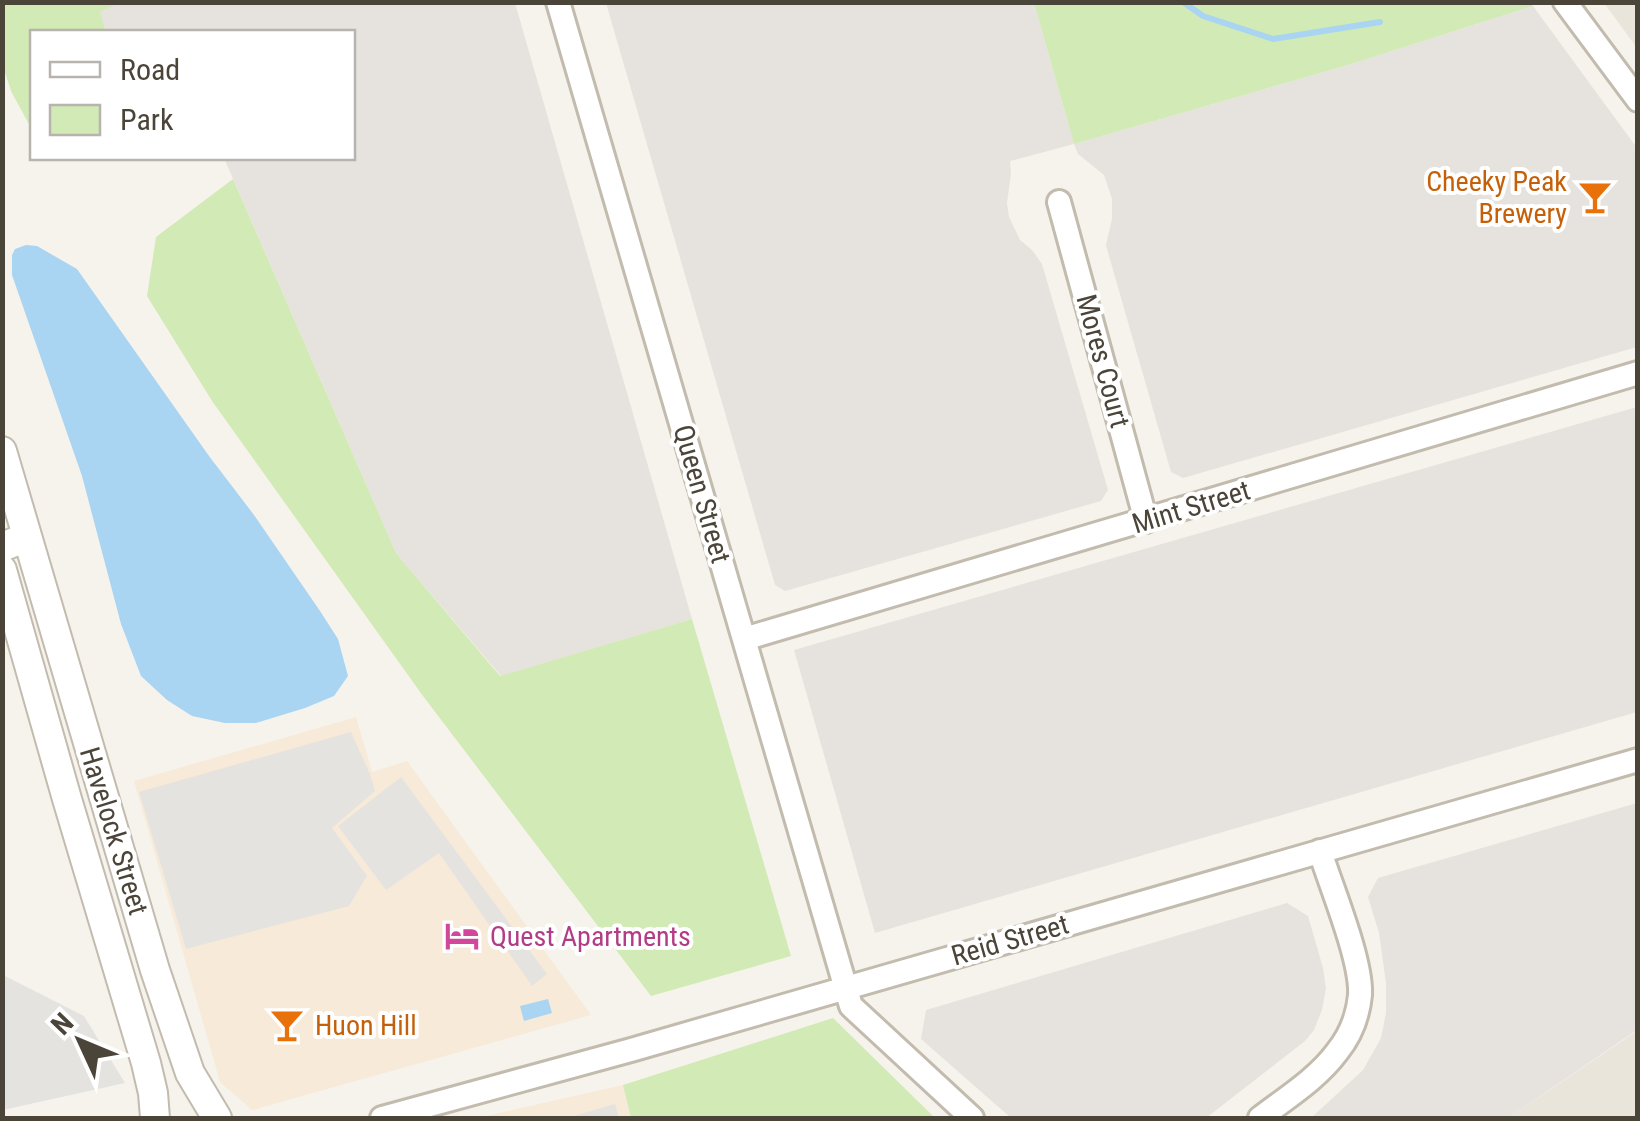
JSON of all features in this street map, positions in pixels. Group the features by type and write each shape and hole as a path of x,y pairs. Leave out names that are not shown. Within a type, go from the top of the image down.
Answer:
{"street":[{"name":"Queen Street","path":"558,2 850,1006 972,1118"},
{"path":"1566,2 1638,100"},
{"name":"Mores Court","path":"1060,202 1146,521"},
{"name":"Mint Street","path":"744,639 1638,373"},
{"name":"Havelock Street","path":"2,451 15,542 190,1073 217,1118"},
{"name":"Havelock Street","path":"2,570 149,1073 155,1118"},
{"name":"Reid Street","path":"382,1118 1638,760"},
{"path":"1260,1118 1335,1055 1350,1035 1354,1022 1360,995 1354,957 1320,851"},
{"path":"122,981 155,970"}],"shaded area":[{"path":"119,2 515,3 692,619 501,676 396,553 225,160 355,160 355,30 105,30 99,11"},
{"path":"606,3 1034,3 1074,144 1010,161 1007,203 1020,240 1042,264 1108,490 1101,501 785,591 775,585"},
{"path":"1604,3 1637,3 1637,48"},
{"path":"1533,6 1637,148 1637,347 1183,478 1171,472 1106,245 1112,199 1104,175 1078,154 1074,144 1348,65"},
{"path":"1637,407 1637,712 875,933 794,650"},
{"path":"356,717 372,772 407,761 591,1015 252,1110 220,1082 134,781"},
{"path":"351,732 375,791 332,828 367,876 349,906 186,949 139,792"},
{"path":"401,777 547,974 532,986 439,853 386,890 338,826"},
{"path":"1637,803 1637,1030 1508,1118 1311,1118 1363,1070 1381,1038 1386,983 1379,933 1368,897 1378,878"},
{"path":"1287,903 1308,916 1326,988 1322,1010 1305,1041 1206,1118 1011,1118 921,1039 926,1010"},
{"path":"3,975 84,1016 125,1083 3,1110"},
{"path":"1637,1030 1637,1118 1508,1118 1634,1033"},
{"path":"623,1085 631,1118 477,1118"},
{"path":"615,1104 619,1118 567,1118"}],"green space":[{"path":"1530,2 1533,6 1348,65 1074,144 1034,3"},
{"path":"2,3 119,3 100,12 105,30 30,30 30,126 3,66"},
{"path":"233,179 396,553 500,676 692,619 791,956 651,996 423,696 212,401 147,296 156,237"},
{"path":"833,1018 935,1118 631,1118 623,1085"}],"water":[{"path":"37,246 77,269 320,611 338,639 348,676 334,696 256,723 225,723 192,716 141,676 121,624 82,476 12,275 12,255 15,249"},
{"path":"548,999 552,1013 524,1021 520,1006"}],"waterway":[{"path":"1183,2 1203,16 1273,39 1380,22"}],"place":[{"name":"Cheeky Peak Brewery","path":"1595,197"},
{"name":"Quest Apartments","path":"462,936"},
{"name":"Huon Hill","path":"287,1025"}]}
